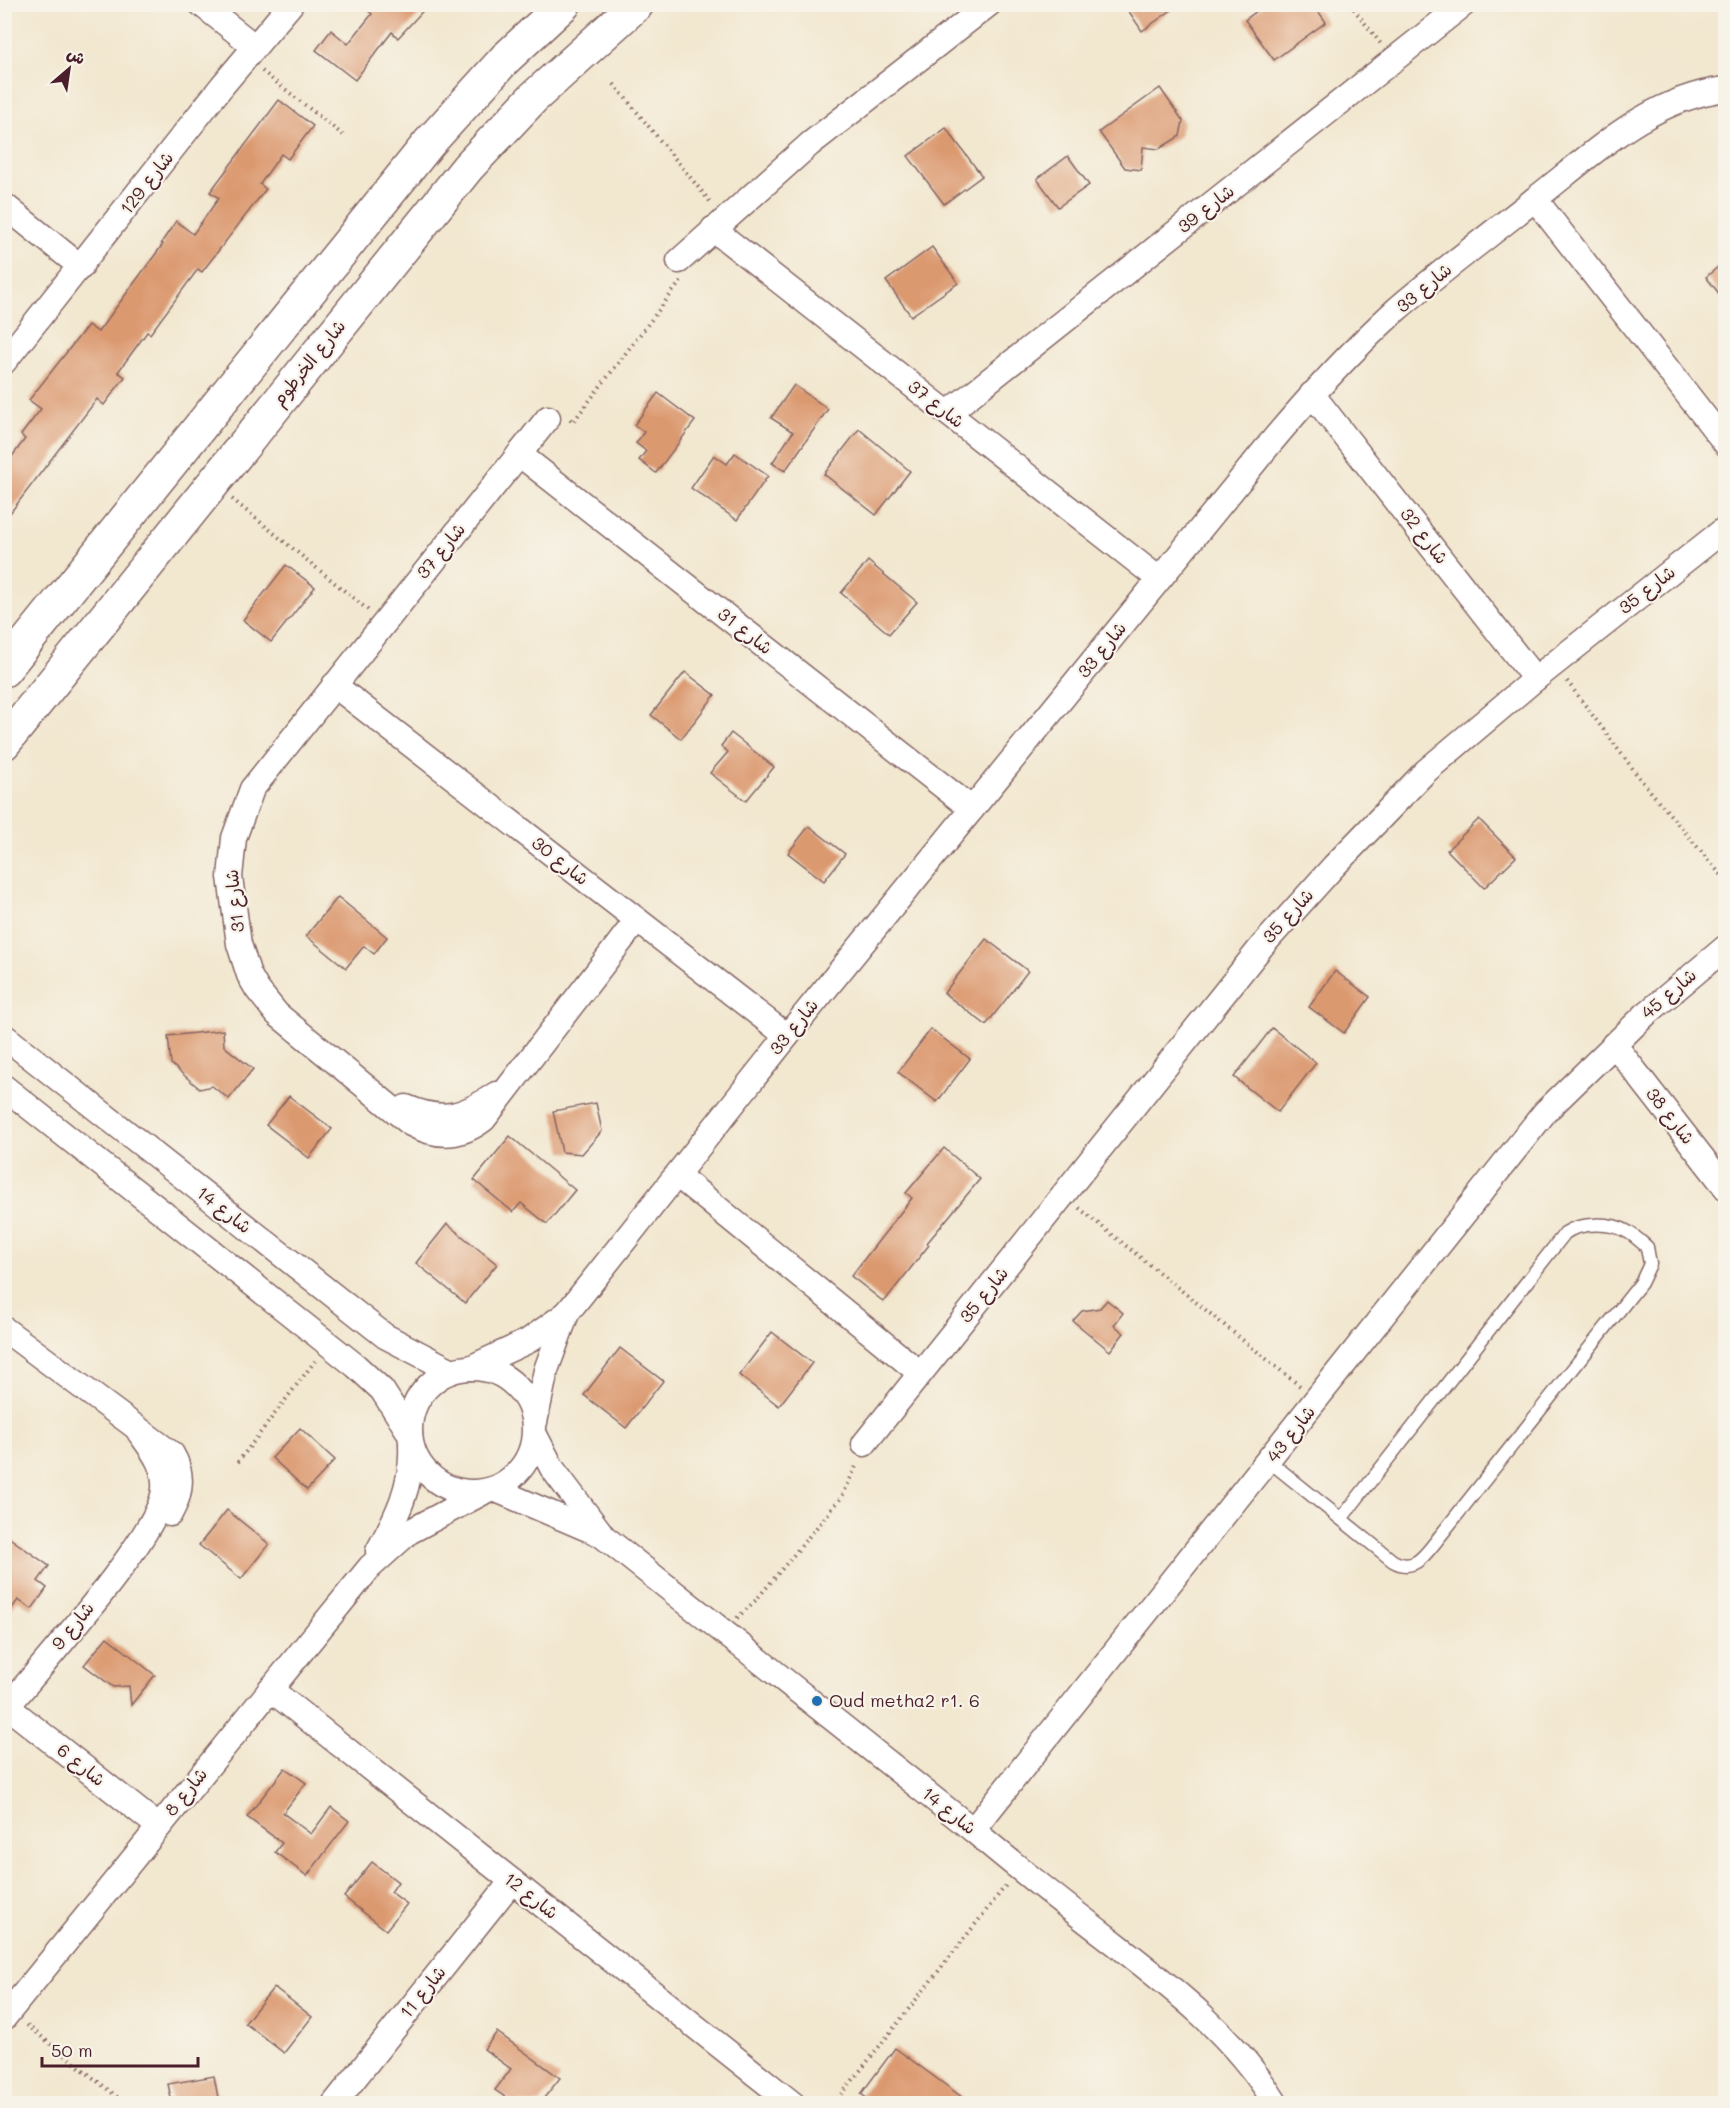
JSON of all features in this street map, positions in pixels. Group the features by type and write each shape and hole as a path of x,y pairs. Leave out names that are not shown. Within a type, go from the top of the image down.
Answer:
{"main road":[{"path":"4,670 429,143 505,59 564,4"},
{"name":"شارع الخرطوم","path":"4,743 468,167 533,98 637,4"}],"street":[{"path":"201,4 249,52"},
{"name":"شارع 129","path":"4,362 249,52 291,4"},
{"path":"678,268 719,224 810,144 989,4"},
{"name":"شارع 39","path":"948,413 1464,4"},
{"name":"شارع 33","path":"461,1370 528,1341 567,1313 787,1036 1312,394 1396,311 1631,124 1673,102 1725,89"},
{"path":"1535,199 1725,444"},
{"path":"4,205 81,267"},
{"name":"شارع 37","path":"719,224 948,413 1159,579"},
{"name":"شارع 32","path":"1312,394 1544,671"},
{"name":"شارع 37","path":"334,686 519,454 556,416"},
{"name":"شارع 31","path":"519,454 972,809"},
{"name":"شارع 35","path":"864,1444 1262,946 1305,898 1426,771 1544,671 1725,528"},
{"name":"شارع 31","path":"334,686 252,789 234,838 230,877 239,944 257,989 277,1014 374,1092 417,1112 436,1117 457,1115 471,1109 512,1080 637,920"},
{"name":"شارع 30","path":"334,686 787,1036"},
{"name":"شارع 45","path":"1614,1044 1725,946"},
{"name":"شارع 14","path":"4,1036 385,1336 461,1370"},
{"name":"شارع 38","path":"1614,1044 1725,1188"},
{"name":"شارع 43","path":"973,1830 1269,1461 1520,1142 1568,1088 1614,1044"},
{"path":"4,1087 328,1343 382,1390 410,1439 418,1462 430,1476 445,1487 463,1492 488,1491 510,1481 522,1468 531,1453 535,1429 530,1406 520,1390 506,1378 489,1370 461,1370 437,1378 416,1402 410,1439"},
{"path":"676,1175 920,1372"},
{"name":"شارع 33","path":"535,1429 546,1370 567,1313"},
{"name":"شارع 9","path":"4,1329 139,1432 158,1459 164,1479 164,1490 158,1509 139,1545 6,1705"},
{"name":"شارع 14","path":"535,1429 558,1477 604,1537 1019,1869 1169,1985 1208,2019 1238,2050 1276,2103"},
{"name":"شارع 8","path":"370,1567 402,1502 412,1461 410,1439"},
{"name":"شارع 14","path":"488,1491 604,1537"},
{"name":"شارع 8","path":"7,2015 370,1567 409,1532 488,1491"},
{"name":"شارع 12","path":"270,1689 512,1881 766,2095 793,2103"},
{"name":"شارع 6","path":"6,1705 158,1826"},
{"name":"شارع 11","path":"333,2103 512,1881"}],"lane":[{"path":"1269,1461 1341,1519 1398,1563 1408,1565 1421,1560 1641,1283 1647,1274 1649,1255 1647,1247 1627,1231 1582,1225 1572,1228 1557,1240 1341,1519"}],"path":[{"path":"1350,4 1394,60"},
{"path":"249,52 343,135"},
{"path":"614,84 719,224"},
{"path":"556,416 573,422 682,279 678,268"},
{"path":"212,484 384,623"},
{"path":"1544,671 1641,780 1725,881"},
{"path":"1064,1196 1317,1400"},
{"path":"238,1462 328,1343"},
{"path":"725,1632 756,1600 842,1497 864,1444"},
{"path":"834,2103 1019,1869"},
{"path":"7,2015 126,2103"}],"building":[{"path":"362,4 429,4 398,38 392,32 355,80 316,50 331,30 348,44 372,14"},
{"path":"1124,4 1180,4 1142,31"},
{"path":"1266,4 1313,4 1326,22 1274,60 1245,20"},
{"path":"1160,88 1183,121 1180,136 1159,149 1143,147 1141,170 1125,168 1099,132"},
{"path":"279,100 313,126 288,159 281,154 260,184 266,189 202,272 198,269 150,334 147,332 118,372 125,377 104,405 97,399 4,521 4,467 25,439 21,435 41,409 29,400 88,325 98,332 163,244 161,243 176,221 193,234 219,198 210,192"},
{"path":"946,128 982,176 944,204 908,156"},
{"path":"1068,156 1089,185 1058,207 1037,179"},
{"path":"932,247 958,283 911,316 886,281"},
{"path":"1725,261 1725,301 1706,277"},
{"path":"794,385 828,409 785,471 772,463 793,432 771,418"},
{"path":"658,393 695,421 656,473 639,460 646,451 636,443 644,432 634,425"},
{"path":"859,429 910,471 876,515 824,474"},
{"path":"735,453 768,476 737,520 691,488 714,455 727,464"},
{"path":"868,561 917,602 889,634 841,593"},
{"path":"286,565 315,587 271,642 243,620"},
{"path":"685,672 715,695 681,739 651,715"},
{"path":"731,733 774,767 746,801 710,773 728,752 721,746"},
{"path":"1479,819 1516,857 1484,888 1447,850"},
{"path":"809,826 845,854 824,881 788,853"},
{"path":"338,897 387,937 374,954 364,946 346,968 306,936"},
{"path":"986,939 1028,971 986,1025 944,993"},
{"path":"1335,971 1370,997 1344,1033 1309,1007"},
{"path":"1272,1028 1316,1063 1278,1112 1234,1077"},
{"path":"931,1029 970,1059 937,1102 898,1072"},
{"path":"223,1030 224,1046 253,1069 229,1099 212,1086 200,1089 171,1064 168,1036"},
{"path":"289,1096 332,1129 309,1158 266,1125"},
{"path":"596,1103 602,1131 582,1154 562,1152 553,1111"},
{"path":"510,1136 575,1190 547,1224 521,1203 513,1212 474,1180"},
{"path":"944,1148 980,1179 927,1243 929,1245 884,1302 851,1276 912,1198 906,1193"},
{"path":"447,1224 497,1264 465,1303 416,1263"},
{"path":"1107,1300 1123,1313 1114,1325 1124,1333 1110,1351 1073,1321 1082,1311 1100,1308"},
{"path":"772,1332 812,1363 779,1406 739,1375"},
{"path":"620,1348 663,1381 626,1428 584,1395"},
{"path":"300,1428 335,1460 307,1490 272,1458"},
{"path":"227,1510 269,1544 241,1579 199,1545"},
{"path":"4,1534 49,1566 38,1581 47,1588 32,1609 18,1600 4,1619"},
{"path":"107,1637 155,1675 131,1705 129,1686 113,1687 84,1665"},
{"path":"285,1768 306,1783 283,1813 311,1834 331,1807 349,1821 307,1876 275,1852 282,1843 247,1817"},
{"path":"372,1862 398,1882 391,1892 407,1904 386,1930 344,1897"},
{"path":"274,1987 312,2017 284,2053 245,2023"},
{"path":"497,2032 560,2078 540,2103 514,2103 495,2090 511,2069 484,2049"},
{"path":"895,2048 970,2103 874,2103 861,2094"},
{"path":"214,2076 219,2103 172,2103 168,2084"}],"place":[{"name":"Oud metha2 r1. 6","path":"817,1701"}]}
